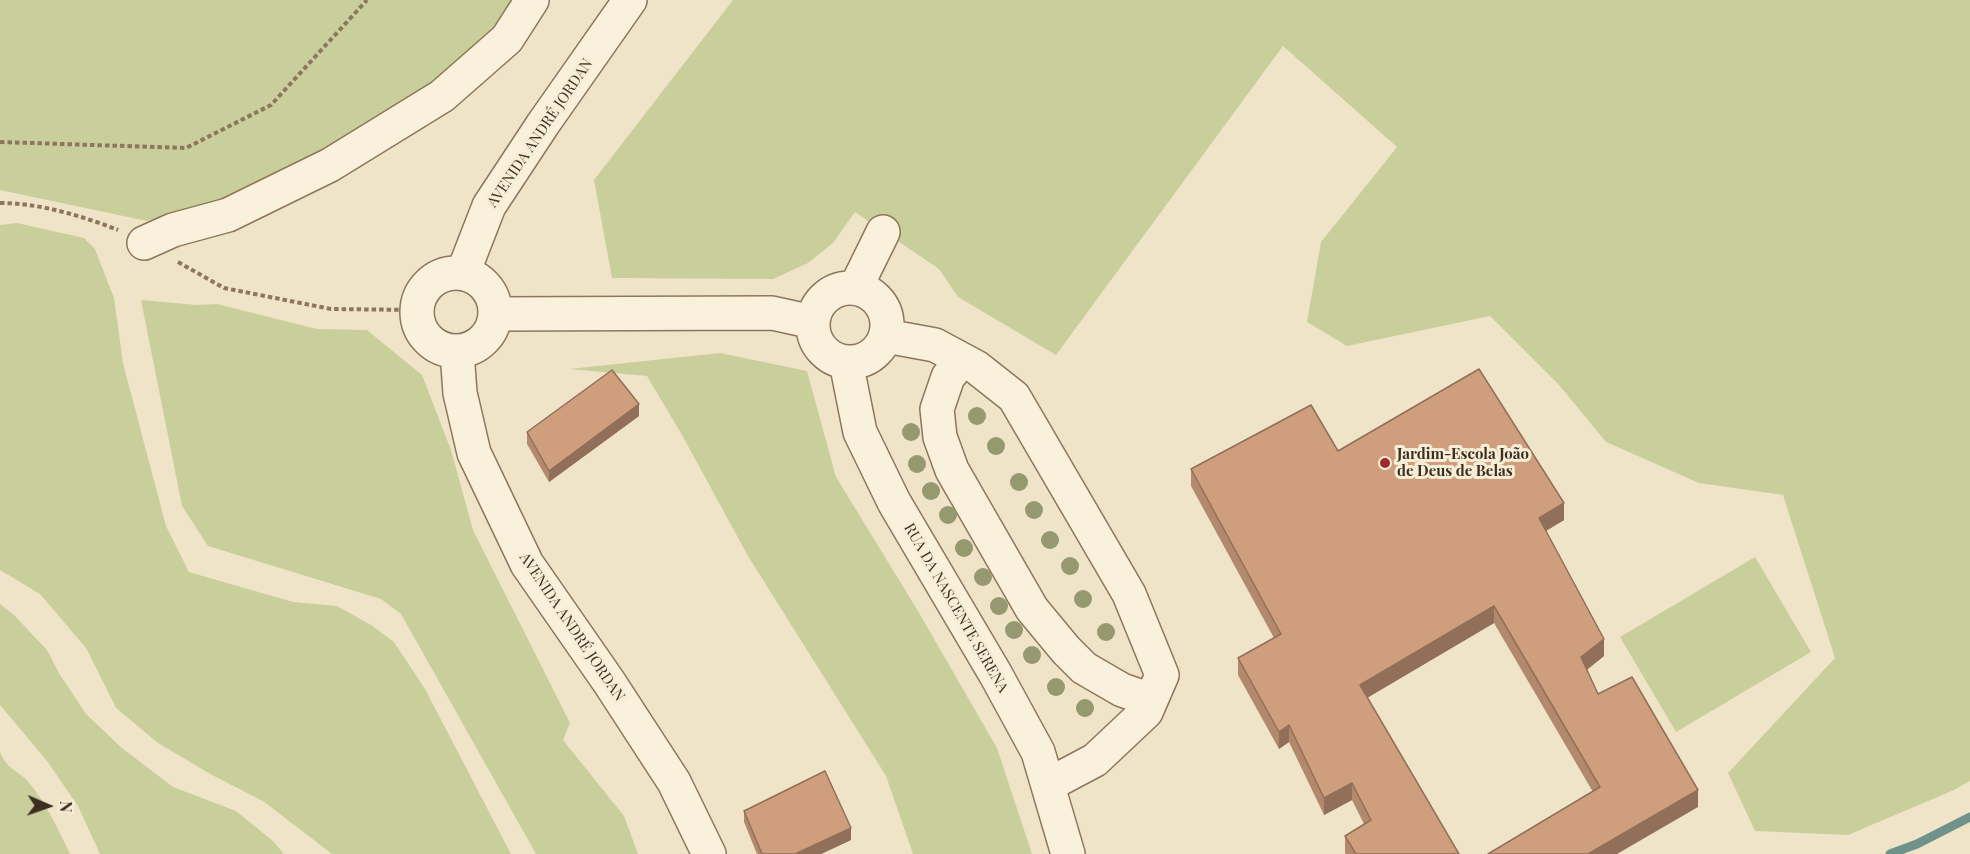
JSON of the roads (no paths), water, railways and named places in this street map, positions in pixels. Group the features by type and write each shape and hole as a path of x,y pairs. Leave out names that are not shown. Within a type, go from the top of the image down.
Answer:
{"street":[{"path":"144,243 173,230 228,215 330,165 442,96 507,39 532,0"},
{"name":"AVENIDA ANDRÉ JORDAN","path":"463,273 489,206 630,0"},
{"path":"856,287 883,232"},
{"path":"446,273 463,273 477,278 487,287 494,300 496,314 492,328 484,341 472,349 457,352 441,349 427,340 418,326 416,310 420,293 431,280 446,273"},
{"path":"844,287 856,287 868,292 878,300 885,311 888,323 886,336 880,347 870,356 859,361 846,362 835,359 818,344 813,322 822,299 832,291 844,287"},
{"path":"496,314 772,313 813,322"},
{"path":"886,336 935,345 976,367 1014,397 1129,594 1162,675 1146,712 1095,760 1048,785"},
{"name":"AVENIDA ANDRÉ JORDAN","path":"457,352 461,397 474,453 527,564 609,682 674,782 709,854"},
{"path":"962,360 948,377 937,409 940,437 952,470 1032,609 1066,650 1084,668 1122,690 1151,700"},
{"name":"RUA DA NASCENTE SERENA","path":"846,362 860,432 894,502 990,665 1038,752 1068,854"}],"waterway":[{"path":"1890,854 1917,844 1970,817"}],"place":[{"name":"Jardim-Escola João de Deus de Belas","path":"1385,463"}]}
